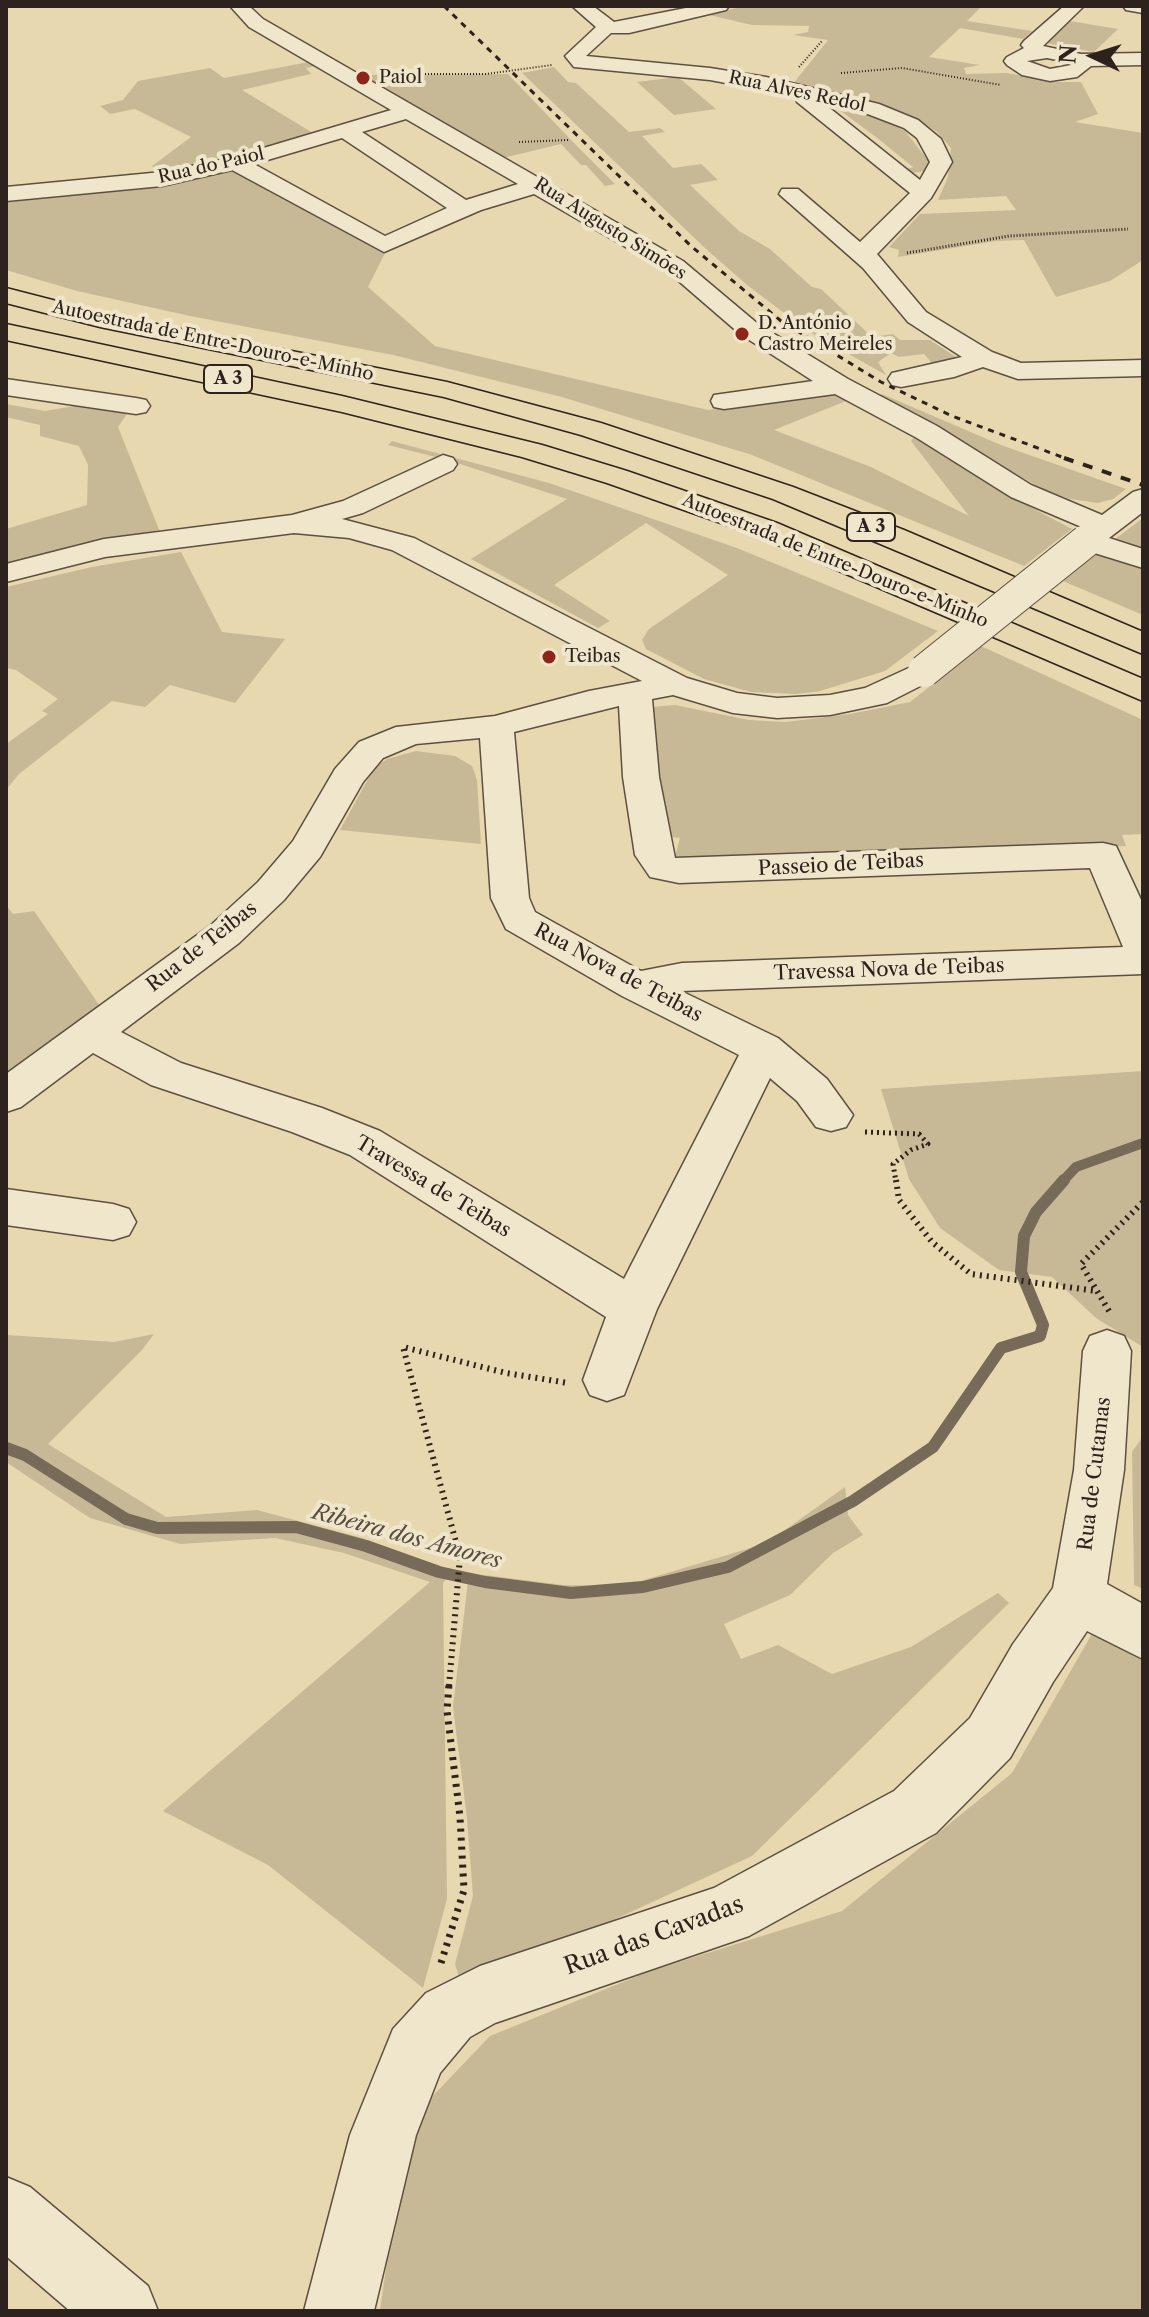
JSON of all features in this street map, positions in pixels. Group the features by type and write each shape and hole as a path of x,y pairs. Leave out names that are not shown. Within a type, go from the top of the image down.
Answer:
{"highway":[{"name":"Autoestrada de Entre-Douro-e-Minho","path":"6,295 109,322 447,390 606,433 824,509 1143,644"},
{"name":"Autoestrada de Entre-Douro-e-Minho","path":"6,332 446,428 603,472 766,529 1143,691"},
{"path":"6,361 94,378 446,428"}],"street":[{"name":"Rua Augusto Simões","path":"239,6 256,23 675,266 749,329 839,385 927,432 1021,491 1143,559"},
{"path":"581,6 604,21 606,28"},
{"path":"575,60 606,28 629,27 720,6"},
{"path":"1051,6 1073,8"},
{"path":"1132,6 1143,8"},
{"path":"1037,52 1031,45 1073,8"},
{"path":"1078,60 1082,64 1077,71 1050,75 1029,71 1014,61 1020,55 1037,52 1066,55 1078,60 1143,59"},
{"name":"Rua Alves Redol","path":"575,60 589,65 710,74 784,88 872,108 911,124 933,144 941,162 923,193 868,256"},
{"path":"784,88 802,97 923,193"},
{"name":"Rua do Paiol","path":"6,194 148,181 235,163 410,111"},
{"path":"345,130 464,209"},
{"path":"235,163 384,245 464,209 539,185"},
{"path":"790,194 868,256 917,317 983,358 1006,368 1031,372 1143,368"},
{"path":"901,379 954,369 983,358"},
{"path":"724,401 839,385"},
{"path":"6,387 136,406"},
{"path":"6,573 104,548 294,524 353,507 443,464"},
{"path":"294,524 351,529 403,544 617,656 707,697 754,707 801,707 875,696 924,671 1095,533 1141,500"},
{"path":"606,697 617,656"},
{"name":"Rua de Teibas","path":"6,1096 225,934 271,891 307,848 348,777 371,750 396,738 496,726 606,697 675,685"},
{"name":"Passeio de Teibas","path":"606,697 638,703 641,777 654,855 663,868 679,871 1103,855 1143,948"},
{"name":"Rua Nova de Teibas","path":"496,726 510,898 520,920 636,986 763,1049 812,1090 831,1115"},
{"name":"Travessa Nova de Teibas","path":"636,986 682,977 1143,960"},
{"name":"Travessa de Teibas","path":"89,1033 166,1074 307,1120 365,1143 633,1309"},
{"path":"607,1380 633,1309 763,1049"},
{"path":"6,1207 113,1222"},
{"name":"Rua de Cutamas","path":"1078,1597 1099,1470 1114,1333"},
{"path":"1078,1597 1143,1633"},
{"name":"Rua das Cavadas","path":"339,2311 383,2135 416,2052 448,2015 480,1997 727,1914 915,1812 990,1738 1033,1663 1078,1597"},
{"path":"6,2211 123,2311"}],"path":[{"path":"345,74 486,74 575,60"},
{"path":"869,70 902,68 1042,90 1051,88 1047,83 1050,75"},
{"path":"868,256 905,254 1009,236 1128,229"},
{"path":"831,1115 851,1132 919,1134 928,1144 911,1150 893,1164 899,1200 932,1242 971,1274 1097,1291"},
{"path":"1114,1333 1108,1311 1081,1264 1143,1202"},
{"path":"448,2015 439,1968 464,1890 460,1817 447,1711 460,1557 403,1347 506,1373 605,1390 607,1380"}],"shaded area":[{"path":"745,6 982,6 967,21 1032,31 1023,39 960,28 929,57 980,65 964,68 966,74 1007,73 1058,82 1081,82 1098,114 1075,122 1143,133 1143,260 1110,281 1056,297 1024,240 996,241 898,257 899,250 889,247 920,214 1016,210 1006,196 938,200 948,177 951,148 937,132 914,117 872,102 793,84 828,40 793,35 808,32 809,26 752,25 701,13"},
{"path":"1070,21 1118,29 1094,52 1046,43"},
{"path":"314,61 320,65 306,68 311,74 242,90 313,133 230,159 161,174 152,166 191,137 135,109 110,114 100,106 123,100 138,81 210,68 224,78"},
{"path":"554,67 629,132 660,128 665,132 642,136 673,168 701,164 718,180 690,185 739,231 770,249 812,287 821,289 872,337 893,334 900,340 930,340 956,357 953,363 935,367 924,354 899,357 891,353 878,362 886,375 808,331 706,249 522,73"},
{"path":"508,74 615,184 605,186 561,144 503,158 363,78 369,75"},
{"path":"678,77 716,109 674,115 637,82"},
{"path":"839,104 867,112 905,131 931,164 925,171 912,173 907,169 913,167 876,137 838,109 824,106"},
{"path":"233,169 385,253 368,287 435,346 708,410 840,391 851,399 774,430 871,467 969,516 911,441 915,436 1015,499 1072,529 1024,566 752,455 562,397 393,355 77,291 6,270 6,199"},
{"path":"882,394 1001,445 1126,489 1113,499 1098,503 1070,499 1045,490 873,396"},
{"path":"6,404 45,411 80,405 129,411 118,427 160,532 47,553 6,565 6,529 87,505 88,465 79,446 40,436 40,425 6,417"},
{"path":"392,441 549,483 737,548 938,631 885,671 820,691 797,694 751,692 704,679 646,649 642,640 649,629 728,575 646,523 554,585 610,621 598,628 471,559 567,499 451,461 388,445"},
{"path":"1143,518 1143,615 1063,581 1102,549"},
{"path":"181,552 222,632 285,639 235,703 170,685 145,707 112,701 19,774 6,790 6,744 48,714 42,711 58,699 16,670 6,668 6,587 92,567"},
{"path":"981,646 1143,720 1143,834 1122,835 1126,846 703,864 675,857 680,838 672,837 670,841 641,708 675,705 749,720 786,722 850,714 910,702"},
{"path":"416,751 455,756 472,766 477,780 481,844 340,830 374,768 387,759"},
{"path":"6,905 13,914 34,911 102,1009 6,1082"},
{"path":"1143,1071 1143,1347 1096,1318 1052,1277 999,1270 940,1228 909,1179 881,1089"},
{"path":"154,1334 142,1350 48,1444 166,1517 257,1510 362,1538 453,1571 443,1583 447,1899 423,1988 268,1865 163,1811 430,1582 344,1553 275,1538 180,1544 90,1518 6,1462 6,1335 114,1342"},
{"path":"1143,1436 1143,1589 1134,1585 1132,1452"},
{"path":"845,1487 848,1515 863,1535 833,1553 790,1595 724,1624 741,1659 778,1645 832,1674 911,1647 998,1593 1009,1603 752,1856 581,1935 459,1977 455,1964 473,1896 453,1707 469,1573 563,1585 624,1586 767,1543"},
{"path":"1093,1632 1143,1661 1143,2311 380,2311 395,2203 428,2101 490,2036 650,1971 842,1911 1012,1773"}],"waterway":[{"name":"Ribeira dos Amores","path":"1062,1182 1076,1167 1143,1143"},
{"name":"Ribeira dos Amores","path":"6,1448 25,1455 126,1519 157,1528 296,1527 366,1546 439,1572 485,1582 571,1593 643,1587 728,1567 853,1501 933,1447 1001,1348 1040,1336 1043,1325 1021,1272 1024,1236 1036,1212 1064,1180"}],"railway":[{"path":"444,6 691,246 781,321 881,382 952,416 1070,460"},
{"path":"1064,458 1143,485"}],"place":[{"name":"Paiol","path":"363,78"},
{"name":"D. António Castro Meireles","path":"742,334"},
{"name":"Teibas","path":"549,657"}]}
